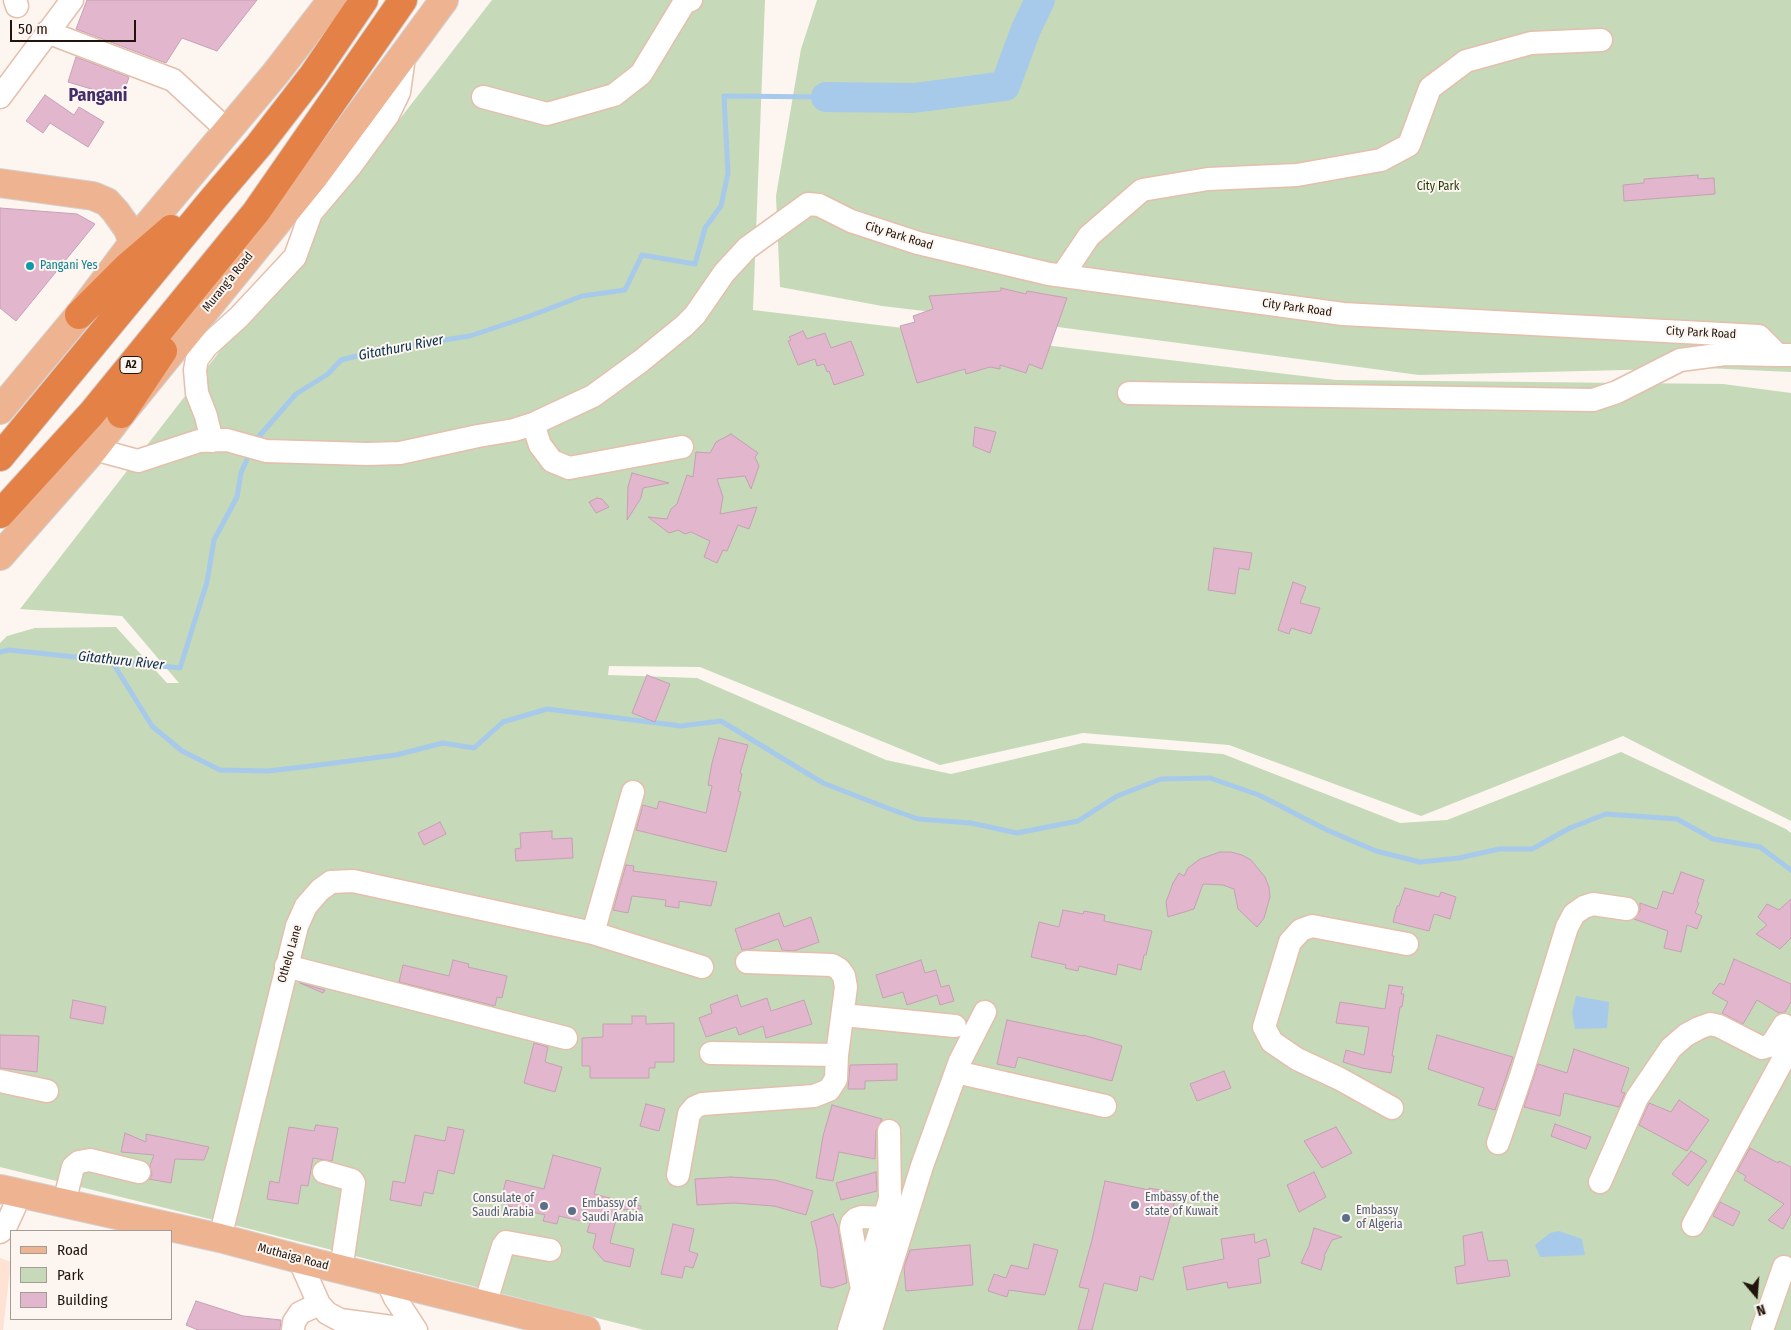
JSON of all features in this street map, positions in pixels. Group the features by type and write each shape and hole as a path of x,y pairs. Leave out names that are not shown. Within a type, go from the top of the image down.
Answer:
{"highway":[{"path":"0,457 259,146 364,0"},
{"name":"Murang'a Road","path":"0,514 92,413 256,212 403,0"},
{"path":"79,315 128,266 181,220 213,199"},
{"path":"121,414 256,212"}],"main road":[{"name":"Murang'a Road","path":"0,556 94,450 121,414 313,178 404,57 444,0"},
{"path":"0,410 79,315 133,243 228,131 328,1"},
{"path":"0,183 93,196 107,202 128,229 133,243"},
{"name":"Muthaiga Road","path":"10,1191 220,1238 341,1270 586,1330"}],"street":[{"path":"0,97 72,0"},
{"path":"482,98 547,114 614,95 641,74 684,3 691,0"},
{"path":"47,32 173,80 228,131"},
{"path":"1062,276 1089,236 1142,190 1208,179 1297,175 1381,160 1409,145 1430,88 1466,61 1531,43 1601,40"},
{"path":"220,440 206,416 197,393 195,370 197,359 207,346 239,317 294,257 311,213 350,167 388,115 399,92 404,57"},
{"name":"City Park Road","path":"533,424 593,396 641,361 695,315 724,273 747,248 808,204 819,205 851,221 918,244 1062,276 1343,314 1758,336 1785,355"},
{"path":"1130,393 1593,400 1617,392 1680,360 1725,354 1785,355"},
{"path":"94,450 138,461 199,441 220,440 266,451 400,453 514,430 533,424 540,445 552,461 569,468 682,447"},
{"path":"593,933 633,792"},
{"name":"Othelo Lane","path":"220,1238 297,926 306,906 320,890 331,882 353,881 593,933 702,967"},
{"path":"1498,1143 1567,928 1574,914 1584,907 1593,904 1627,909"},
{"path":"1392,1108 1340,1079 1298,1059 1272,1042 1264,1027 1290,942 1301,930 1312,926 1407,944"},
{"path":"678,1175 688,1114 695,1107 702,1104 814,1096 828,1090 836,1079 837,1055 846,987 844,976 839,969 832,965 747,962"},
{"path":"286,966 566,1038"},
{"path":"871,1330 922,1166 956,1072 985,1012"},
{"path":"842,1015 955,1026"},
{"path":"1600,1182 1637,1098 1671,1048 1686,1035 1710,1024 1719,1026 1762,1048 1770,1046 1774,1041 1787,1035"},
{"path":"1693,1225 1787,1035"},
{"path":"711,1052 837,1055"},
{"path":"956,1072 1105,1106"},
{"path":"0,1081 47,1090"},
{"path":"849,1330 862,1288 851,1228 852,1223 862,1217 884,1218 890,1199 889,1131"},
{"path":"64,1204 73,1167 79,1162 90,1160 139,1172"},
{"path":"324,1172 352,1180 354,1183 341,1270"},
{"path":"0,1232 5,1228 10,1191"},
{"path":"486,1306 503,1246 506,1242 550,1250"},
{"path":"299,1259 319,1304 327,1313 340,1320 415,1330"},
{"path":"1762,1330 1784,1267"},
{"path":"387,1281 415,1330"},
{"path":"293,1330 294,1322 300,1313 319,1304"}],"shaded area":[{"path":"0,1258 10,1262 10,1270 3,1330 0,1330"}],"green space":[{"path":"492,0 765,0 753,310 1336,380 1723,384 1791,393 1791,821 1623,736 1421,816 1229,745 1083,733 940,765 700,667 609,666 608,675 697,678 886,760 951,774 1083,743 1223,754 1400,823 1447,820 1621,752 1786,829 1791,833 1791,1330 644,1330 0,1167 0,643 7,636 35,628 116,627 167,683 179,683 122,616 20,609"},
{"name":"City Park","path":"817,0 1791,0 1791,372 1706,368 1419,375 1043,325 882,306 780,287 776,196 801,49"}],"water":[{"path":"1576,996 1609,1002 1607,1028 1575,1029 1572,1013"},
{"path":"1559,1231 1582,1239 1585,1255 1540,1257 1535,1245 1550,1233"}],"building":[{"path":"87,0 257,0 217,51 182,38 166,63 76,29"},
{"path":"76,57 129,77 123,95 109,91 108,94 68,82"},
{"path":"45,95 74,115 79,107 104,122 88,147 50,123 43,133 26,121"},
{"path":"1698,175 1698,179 1714,178 1715,194 1624,201 1623,185 1644,183 1644,179"},
{"name":"Pangani Yes","path":"0,208 77,214 95,224 16,321 0,308"},
{"path":"1001,288 1026,294 1027,291 1067,298 1042,369 1029,364 1026,373 1000,365 1000,369 990,367 966,374 965,369 917,383 900,326 915,322 913,316 933,309 929,296 1001,291"},
{"path":"803,331 807,339 825,333 831,348 851,341 864,375 834,385 829,371 827,372 824,364 817,366 815,359 798,365 788,341 791,340 789,337"},
{"path":"975,427 996,432 990,453 973,446"},
{"path":"731,434 758,453 755,457 759,466 751,489 745,476 717,479 723,497 720,514 757,507 749,529 738,525 727,551 723,550 717,563 704,557 710,541 691,532 685,534 678,530 669,533 648,517 667,519 671,509 677,504 687,475 693,477 696,452 710,453 716,442"},
{"path":"632,473 669,483 643,488 641,498 627,520 628,487"},
{"path":"597,498 602,499 609,507 596,513 589,502"},
{"path":"1214,548 1252,553 1249,570 1239,568 1235,594 1208,590"},
{"path":"1293,582 1306,587 1300,603 1320,608 1311,634 1291,628 1289,634 1278,630"},
{"path":"647,675 670,684 655,722 632,713"},
{"path":"719,738 748,745 740,773 742,774 738,791 741,792 726,852 636,830 643,805 657,809 659,801 706,813 712,786 708,785"},
{"path":"440,822 446,834 424,845 418,833"},
{"path":"552,831 552,839 572,838 573,858 516,861 515,849 521,848 520,833"},
{"path":"1220,852 1231,852 1251,860 1265,877 1270,897 1264,918 1257,927 1238,909 1234,889 1223,885 1203,884 1194,909 1168,917 1166,902 1179,873 1184,876 1188,868 1200,859"},
{"path":"626,865 634,866 633,871 717,882 711,906 679,901 679,908 665,906 666,900 632,896 628,913 613,910"},
{"path":"1681,872 1704,880 1695,913 1702,916 1697,929 1687,925 1681,952 1664,948 1668,931 1634,919 1640,911 1640,903 1657,909 1663,891 1673,894"},
{"path":"1405,888 1439,897 1441,892 1456,897 1450,919 1434,914 1429,931 1393,922 1397,906 1399,906"},
{"path":"1791,899 1791,938 1780,949 1756,934 1767,925 1758,917 1767,904 1779,910"},
{"path":"1063,910 1083,914 1084,911 1105,915 1104,921 1152,931 1141,970 1118,964 1116,975 1079,966 1078,971 1065,968 1066,965 1031,957 1039,922 1059,927"},
{"path":"779,913 784,927 811,917 819,942 794,951 782,950 778,939 742,950 735,929"},
{"path":"1734,959 1791,984 1791,1002 1785,1012 1779,1013 1757,1000 1743,1024 1722,1013 1728,1002 1712,993 1720,983 1724,985"},
{"path":"453,960 469,964 468,967 507,976 502,998 497,997 495,1006 399,982 403,965 449,976"},
{"path":"921,960 925,973 936,970 941,987 949,985 954,1001 940,1005 937,995 907,1005 903,992 883,998 876,975"},
{"path":"300,983 325,990 323,993"},
{"path":"1389,985 1403,987 1401,994 1404,994 1402,1007 1400,1007 1391,1073 1362,1068 1343,1062 1346,1050 1364,1055 1369,1027 1336,1023 1340,1002 1385,1009"},
{"path":"737,995 741,1007 767,998 771,1011 804,1000 812,1024 766,1038 763,1026 739,1035 736,1027 706,1037 699,1018 712,1013 710,1005"},
{"path":"73,1000 106,1007 103,1024 70,1018"},
{"path":"632,1016 646,1016 646,1024 674,1023 674,1062 655,1062 655,1068 649,1068 649,1078 590,1078 590,1066 582,1066 582,1038 603,1037 603,1024 632,1024"},
{"path":"1007,1020 1083,1035 1122,1046 1112,1081 1018,1057 1015,1068 997,1064"},
{"path":"0,1035 39,1036 37,1072 0,1068"},
{"path":"1437,1035 1513,1057 1495,1110 1478,1105 1484,1088 1428,1069"},
{"path":"534,1043 548,1047 545,1062 562,1067 555,1092 524,1083"},
{"path":"1574,1049 1629,1068 1621,1092 1625,1093 1619,1107 1564,1093 1560,1116 1524,1107 1538,1064 1567,1073"},
{"path":"897,1064 897,1080 865,1081 865,1089 848,1089 850,1065"},
{"path":"1224,1071 1231,1088 1197,1101 1190,1084"},
{"path":"1679,1100 1709,1120 1687,1151 1639,1125 1649,1103 1671,1112"},
{"path":"646,1104 665,1109 659,1131 640,1126"},
{"path":"832,1105 882,1119 876,1131 875,1159 839,1152 833,1181 816,1178 823,1136"},
{"path":"1555,1124 1591,1137 1586,1149 1551,1136"},
{"path":"316,1125 338,1128 332,1161 313,1158 308,1186 301,1185 298,1204 267,1199 270,1181 279,1183 289,1127 314,1131"},
{"path":"448,1127 464,1130 454,1174 438,1170 433,1194 424,1192 421,1206 390,1200 393,1181 405,1183 415,1135 445,1141"},
{"path":"1336,1127 1352,1153 1322,1168 1304,1141"},
{"path":"125,1133 146,1142 146,1134 209,1147 204,1160 175,1159 171,1183 149,1179 152,1175 150,1165 154,1155 121,1152"},
{"path":"1750,1148 1778,1163 1779,1161 1791,1167 1791,1214 1783,1229 1768,1220 1784,1204 1744,1180 1746,1176 1737,1171"},
{"path":"1691,1151 1707,1161 1688,1186 1672,1174"},
{"name":"Embassy of Saudi Arabia","path":"553,1155 601,1168 594,1194 641,1206 641,1209 614,1210 618,1211 610,1243 634,1249 630,1267 604,1261 593,1248 596,1234 587,1232 590,1223 559,1216 557,1224 543,1221 545,1215 508,1206 509,1202 501,1200 506,1180 544,1189"},
{"path":"876,1172 877,1191 841,1200 836,1183"},
{"path":"1314,1172 1326,1197 1299,1212 1287,1185"},
{"path":"731,1177 775,1180 813,1191 806,1215 774,1206 734,1203 697,1205 695,1179"},
{"path":"1105,1181 1149,1190 1149,1188 1177,1193 1153,1280 1140,1276 1137,1291 1104,1283 1092,1330 1078,1330 1089,1289 1079,1287"},
{"path":"1720,1202 1740,1212 1733,1226 1713,1216"},
{"path":"833,1214 838,1227 847,1283 832,1288 821,1286 817,1249 811,1222"},
{"path":"673,1224 694,1229 689,1251 698,1254 693,1268 685,1266 682,1278 661,1274"},
{"path":"1314,1228 1342,1237 1332,1240 1324,1256 1321,1270 1301,1263 1309,1246"},
{"path":"1482,1232 1488,1261 1507,1260 1510,1276 1457,1284 1455,1267 1465,1265 1463,1236"},
{"path":"1254,1234 1255,1243 1266,1239 1270,1256 1258,1259 1261,1283 1228,1288 1227,1282 1187,1290 1183,1267 1224,1259 1221,1239"},
{"path":"1034,1244 1058,1250 1045,1295 1009,1290 1007,1297 988,1291 994,1274 1006,1278 1011,1265 1028,1269"},
{"path":"970,1245 973,1285 906,1291 904,1267 910,1250"},
{"path":"196,1301 243,1316 281,1320 280,1330 198,1330 186,1325"}],"waterway":[{"path":"826,97 914,98 1005,86 1026,29 1040,0"},
{"name":"Gitathuru River","path":"254,442 296,394 328,374 341,360 385,349 470,336 582,296 625,290 642,255 695,264 705,228 721,206 728,173 724,96 826,97"},
{"name":"Gitathuru River","path":"0,652 9,650 180,668 207,582 214,540 237,497 241,473 250,453"},
{"path":"111,660 152,726 182,751 220,770 268,771 311,766 396,755 443,743 474,748 503,722 547,709 681,726 721,721 823,783 890,809 918,819 971,823 1017,833 1078,821 1117,796 1161,779 1210,778 1259,795 1327,830 1376,851 1420,862 1459,858 1499,849 1532,849 1570,828 1606,814 1677,819 1713,839 1760,847 1791,870"}],"place":[{"name":"Pangani Yes","path":"30,266"},
{"name":"Embassy of the state of Kuwait","path":"1135,1205"},
{"name":"Consulate of Saudi Arabia","path":"544,1206"},
{"name":"Embassy of Saudi Arabia","path":"572,1211"},
{"name":"Embassy of Algeria","path":"1346,1218"}],"district":[{"name":"Pangani","path":"98,96"}]}
